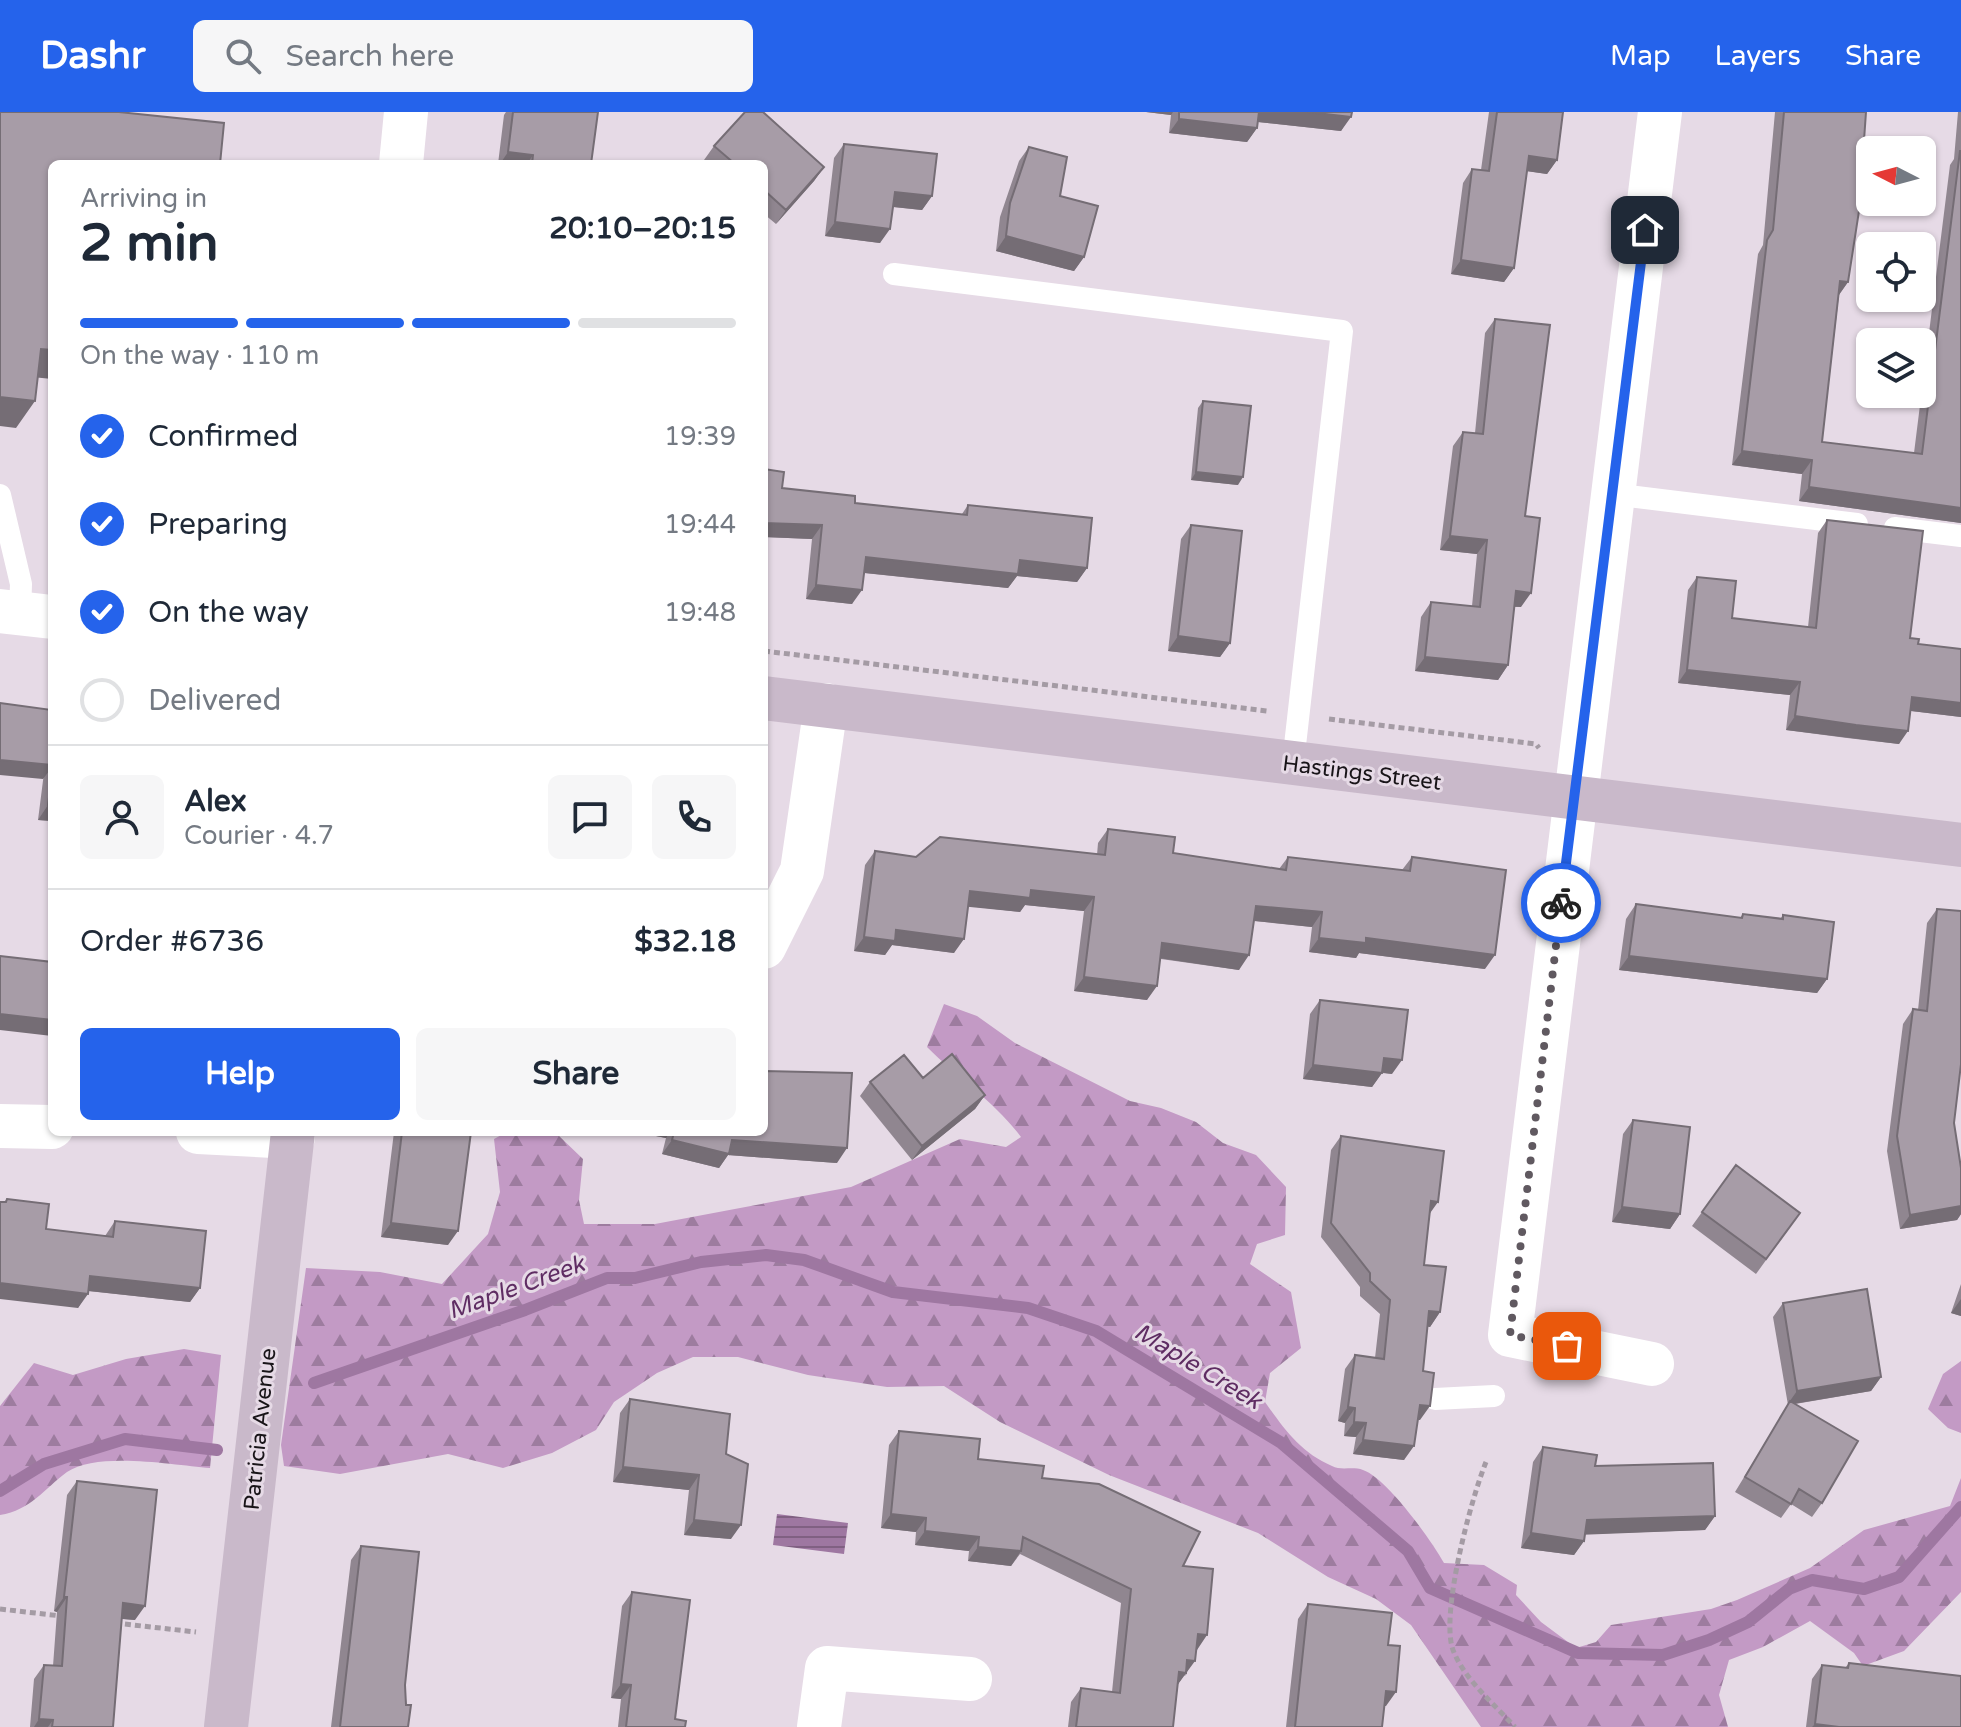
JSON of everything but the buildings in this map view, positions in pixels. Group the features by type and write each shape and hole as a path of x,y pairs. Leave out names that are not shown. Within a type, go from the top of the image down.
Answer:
{"street":[{"path":"401,160 406,112"},
{"path":"1652,1364 1510,1335 1660,112"},
{"name":"Hastings Street","path":"768,698 1961,845"},
{"path":"768,939 802,871 826,705"},
{"path":"0,1126 48,1127"},
{"name":"Patricia Avenue","path":"226,1727 293,1136"},
{"path":"819,1727 827,1668 970,1679"}],"lane":[{"path":"894,274 1342,331 1293,763"},
{"path":"1612,494 1961,536"},
{"path":"0,495 21,584 24,614"},
{"path":"1435,1399 1494,1396"}],"path":[{"path":"1486,1462 1473,1494 1455,1586 1450,1630 1455,1654 1476,1684 1515,1727"},
{"path":"0,1609 63,1617"},
{"path":"110,1622 205,1634"}],"green space":[{"path":"944,1004 977,1016 1015,1043 1130,1101 1161,1108 1196,1122 1223,1143 1256,1155 1286,1187 1285,1235 1257,1244 1250,1264 1291,1292 1301,1348 1270,1373 1265,1402 1286,1431 1321,1461 1373,1475 1396,1497 1444,1563 1484,1565 1517,1585 1516,1595 1541,1622 1576,1648 1596,1642 1611,1625 1711,1609 1810,1568 1864,1530 1950,1506 1961,1478 1961,1592 1904,1651 1863,1666 1854,1653 1810,1621 1763,1647 1729,1660 1719,1695 1728,1727 1481,1727 1411,1625 1376,1599 1328,1577 1258,1533 1109,1475 1000,1422 944,1386 887,1387 808,1375 738,1357 693,1357 657,1373 614,1402 596,1430 552,1453 503,1468 448,1454 340,1474 284,1466 281,1445 306,1268 380,1272 442,1284 488,1234 500,1192 494,1139 500,1136 559,1136 583,1159 579,1200 584,1224 655,1224 851,1187 960,1139 1006,1147 1021,1137 988,1101 927,1047"},
{"path":"184,1349 221,1355 210,1468 136,1461 97,1462 67,1472 29,1504 0,1515 0,1406 34,1363 73,1375 126,1359"},
{"path":"1961,1361 1961,1433 1948,1428 1928,1409 1943,1374"}],"shaded area":[{"path":"777,1514 848,1523 844,1554 773,1545"}],"waterway":[{"name":"Maple Creek","path":"314,1383 525,1310 607,1278 635,1278 701,1262 766,1255 804,1260 893,1292 1028,1308 1096,1331 1280,1442 1408,1551 1430,1588 1578,1653 1663,1655 1709,1640 1748,1622 1789,1589 1812,1580 1864,1589 1899,1577 1961,1507"},
{"name":"Maple Creek","path":"0,1491 44,1464 125,1439 217,1450"}],"way so far":[{"path":"1561,903 1510,1335 1567,1346"}],"route":[{"path":"1561,903 1645,230"}]}
